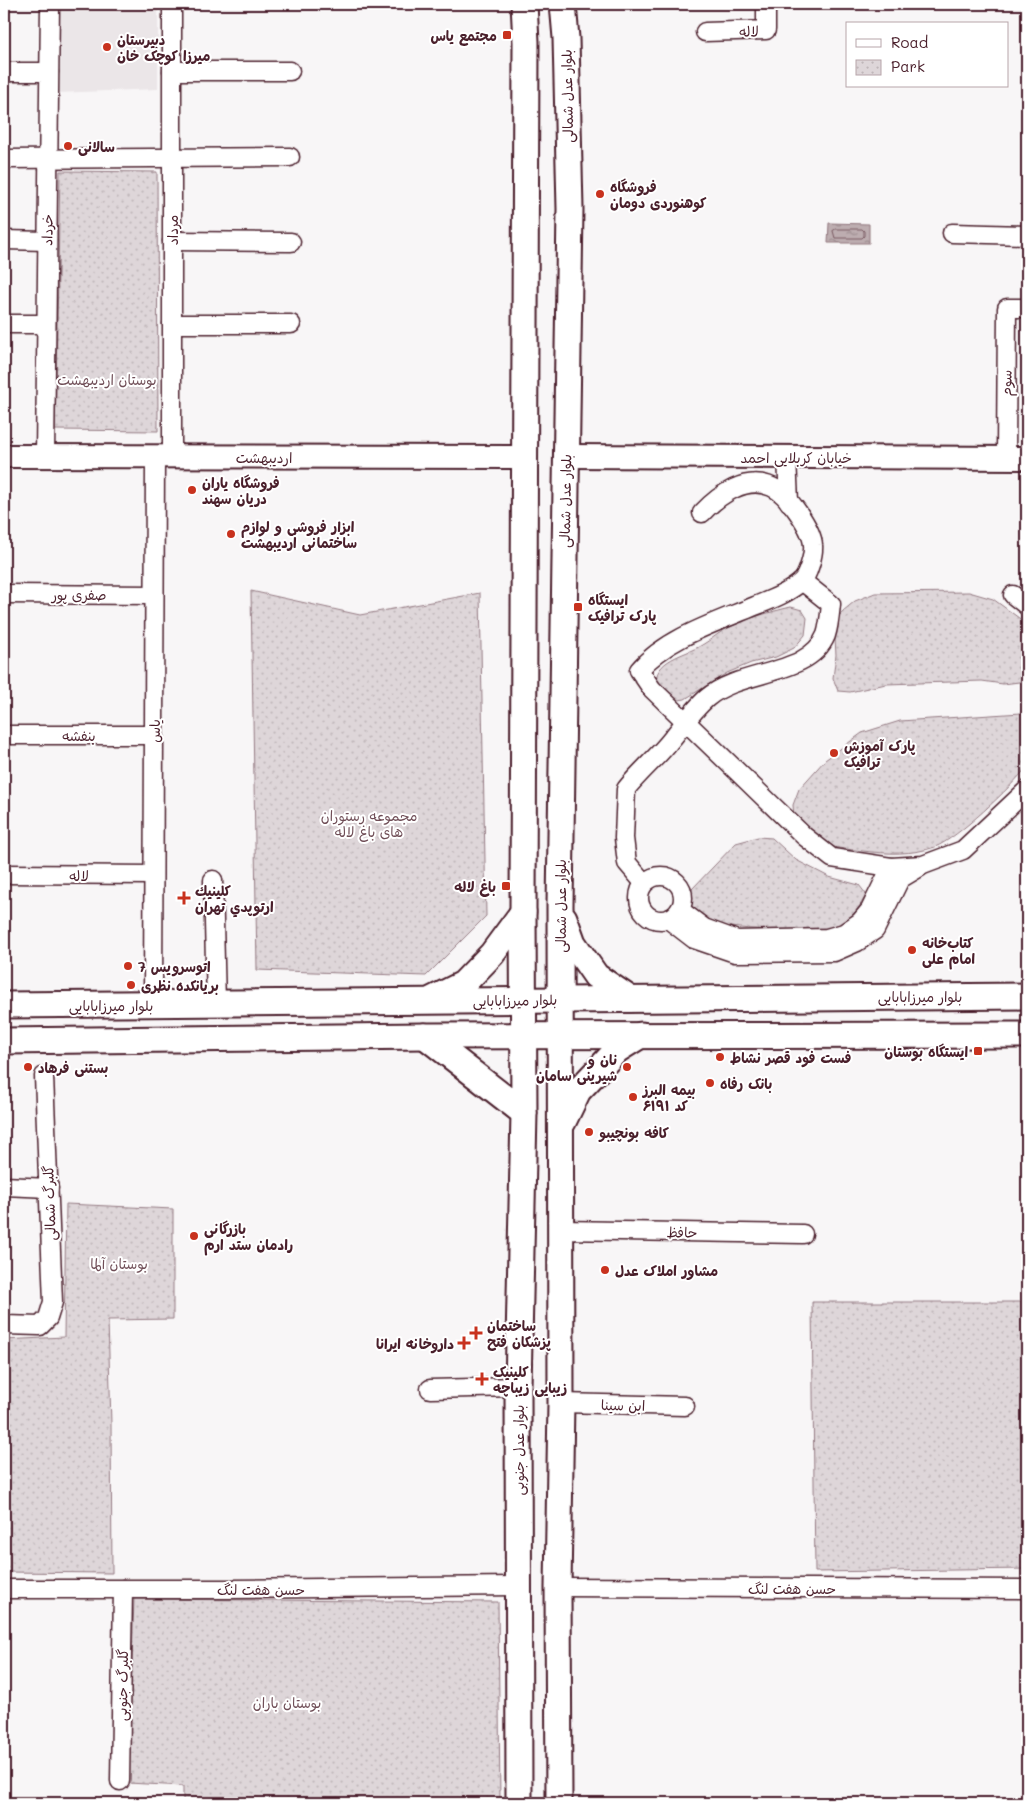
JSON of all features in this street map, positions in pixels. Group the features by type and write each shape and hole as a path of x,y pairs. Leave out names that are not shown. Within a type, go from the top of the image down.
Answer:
{"main road":[{"path":"524,4 526,42 524,999"},
{"name":"بلوار عدل شمالی","path":"560,1036 565,456 570,209 566,38 563,4"},
{"path":"560,906 573,943 596,976 630,999"},
{"path":"429,1002 463,984 492,954 523,912"},
{"name":"بلوار میرزابابایی","path":"4,1005 1027,996"},
{"name":"بلوار عدل جنوبی","path":"519,1803 518,1387 524,1113 524,999"},
{"path":"561,1127 578,1091 617,1050 641,1035"},
{"path":"4,1041 425,1036 1027,1035"},
{"path":"425,1036 524,1113"},
{"path":"559,1803 560,1036"}],"street":[{"name":"خرداد","path":"45,456 50,4"},
{"name":"مرداد","path":"163,456 172,324 172,4"},
{"name":"لاله","path":"705,32 766,30 766,4"},
{"path":"172,71 290,71"},
{"path":"4,72 49,72"},
{"path":"4,158 290,157"},
{"path":"952,233 1027,235"},
{"path":"4,240 47,241"},
{"path":"172,241 291,242"},
{"name":"سوم","path":"1016,458 1007,308 1027,308"},
{"path":"4,324 46,324"},
{"path":"172,324 291,324"},
{"name":"اردیبهشت","path":"4,456 524,457"},
{"name":"یاس","path":"153,1005 154,595 163,456"},
{"name":"خیابان کربلایی احمد","path":"565,456 1016,458"},
{"path":"787,457 789,502"},
{"path":"702,513 715,499 730,490 756,484 772,487 789,502 805,523 813,545 808,570 802,581 778,596 702,628 666,647 648,660 639,670 652,689 804,836 832,858 891,867 923,865"},
{"path":"644,883 627,863 624,838 626,790 665,748 707,698 724,686 754,675 787,667 812,654 826,635 831,604 802,581"},
{"name":"صفری پور","path":"4,594 154,595"},
{"path":"1014,595 1027,606"},
{"name":"بنفشه","path":"4,734 154,735"},
{"path":"674,914 694,939 735,953 834,952 857,942 875,930 900,879 923,865 963,850 1027,790"},
{"path":"674,914 737,940 827,938 844,933 860,922 870,910 891,867"},
{"name":"لاله","path":"4,874 153,875"},
{"path":"663,875 670,877 681,888 683,902 674,914 661,920 653,919 638,904 638,896 644,883 649,878 663,875"},
{"path":"213,880 216,1004"},
{"name":"گلبرگ شمالی","path":"4,1325 40,1326 48,1318 53,1302 44,1076"},
{"path":"4,1186 48,1188"},
{"name":"حافظ","path":"561,1230 803,1234"},
{"path":"430,1389 518,1387"},
{"name":"ابن سینا","path":"561,1403 685,1406"},
{"name":"حسن هفت لنگ","path":"4,1589 230,1590 519,1586"},
{"name":"حسن هفت لنگ","path":"558,1587 1027,1589"},
{"name":"گلبرگ جنوبی","path":"120,1781 124,1589"}],"shaded area":[{"name":"دبیرستان میرزا کوچک خان","path":"55,4 158,4 158,89 56,93"}],"green space":[{"name":"بوستان اردیبهشت","path":"60,171 157,172 158,431 55,430"},
{"name":"مجموعه رستوران های باغ لاله","path":"251,591 360,615 480,593 486,916 426,976 257,970"},
{"path":"969,592 993,599 1023,621 1027,628 1027,681 1003,684 982,681 886,684 850,692 838,691 833,678 836,655 834,622 855,601 875,593"},
{"path":"791,607 802,610 807,618 805,635 794,648 776,657 751,663 727,673 685,699 673,701 656,685 660,669 672,659 702,645 735,624"},
{"path":"1021,713 1027,718 1027,767 997,799 970,823 957,834 935,847 908,853 890,853 834,847 816,839 794,817 793,805 799,789 825,760 862,733 900,721"},
{"path":"758,837 772,838 796,860 829,877 859,885 866,894 859,907 839,926 809,929 748,929 730,927 700,920 692,914 687,903 692,889 736,843"},
{"name":"بوستان آلما","path":"66,1204 173,1209 173,1319 108,1320 112,1573 4,1572 4,1340 64,1337"},
{"path":"812,1302 1027,1302 1027,1569 815,1572"},
{"name":"بوستان باران","path":"134,1599 498,1602 500,1803 183,1803 183,1786 128,1783"}],"water":[{"path":"829,223 869,224 869,243 828,243"}],"place":[{"name":"مجتمع یاس","path":"507,35"},
{"name":"دبیرستان میرزا کوچک خان","path":"107,47"},
{"name":"سالانی","path":"68,146"},
{"name":"فروشگاه کوهنوردی دومان","path":"600,194"},
{"name":"فروشگاه یاران دریان سهند","path":"192,490"},
{"name":"ابزار فروشی و لوازم ساختمانی اردیبهشت","path":"231,534"},
{"name":"ایستگاه پارک ترافیک","path":"578,607"},
{"name":"پارک آموزش ترافیک","path":"834,753"},
{"name":"باغ لاله","path":"506,886"},
{"name":"كلينيك ارتوپدي تهران","path":"184,898"},
{"name":"کتاب‌خانه امام علی","path":"912,950"},
{"name":"اتوسرویس 7","path":"128,966"},
{"name":"بریانکده نظری","path":"131,985"},
{"name":"ایستگاه بوستان","path":"978,1051"},
{"name":"فست فود قصر نشاط","path":"720,1057"},
{"name":"بستنی فرهاد","path":"28,1067"},
{"name":"نان و شیرینی سامان","path":"627,1067"},
{"name":"بانک رفاه","path":"710,1083"},
{"name":"بیمه البرز کد ۶۱۹۱","path":"633,1097"},
{"name":"کافه بونچیبو","path":"589,1132"},
{"name":"بازرگانی رادمان ستد ارم","path":"194,1236"},
{"name":"مشاور املاک عدل","path":"605,1270"},
{"name":"ساختمان پزشکان فتح","path":"476,1333"},
{"name":"داروخانه ایرانا","path":"464,1343"},
{"name":"کلینیک زیبایی زیباچه","path":"482,1379"}]}
